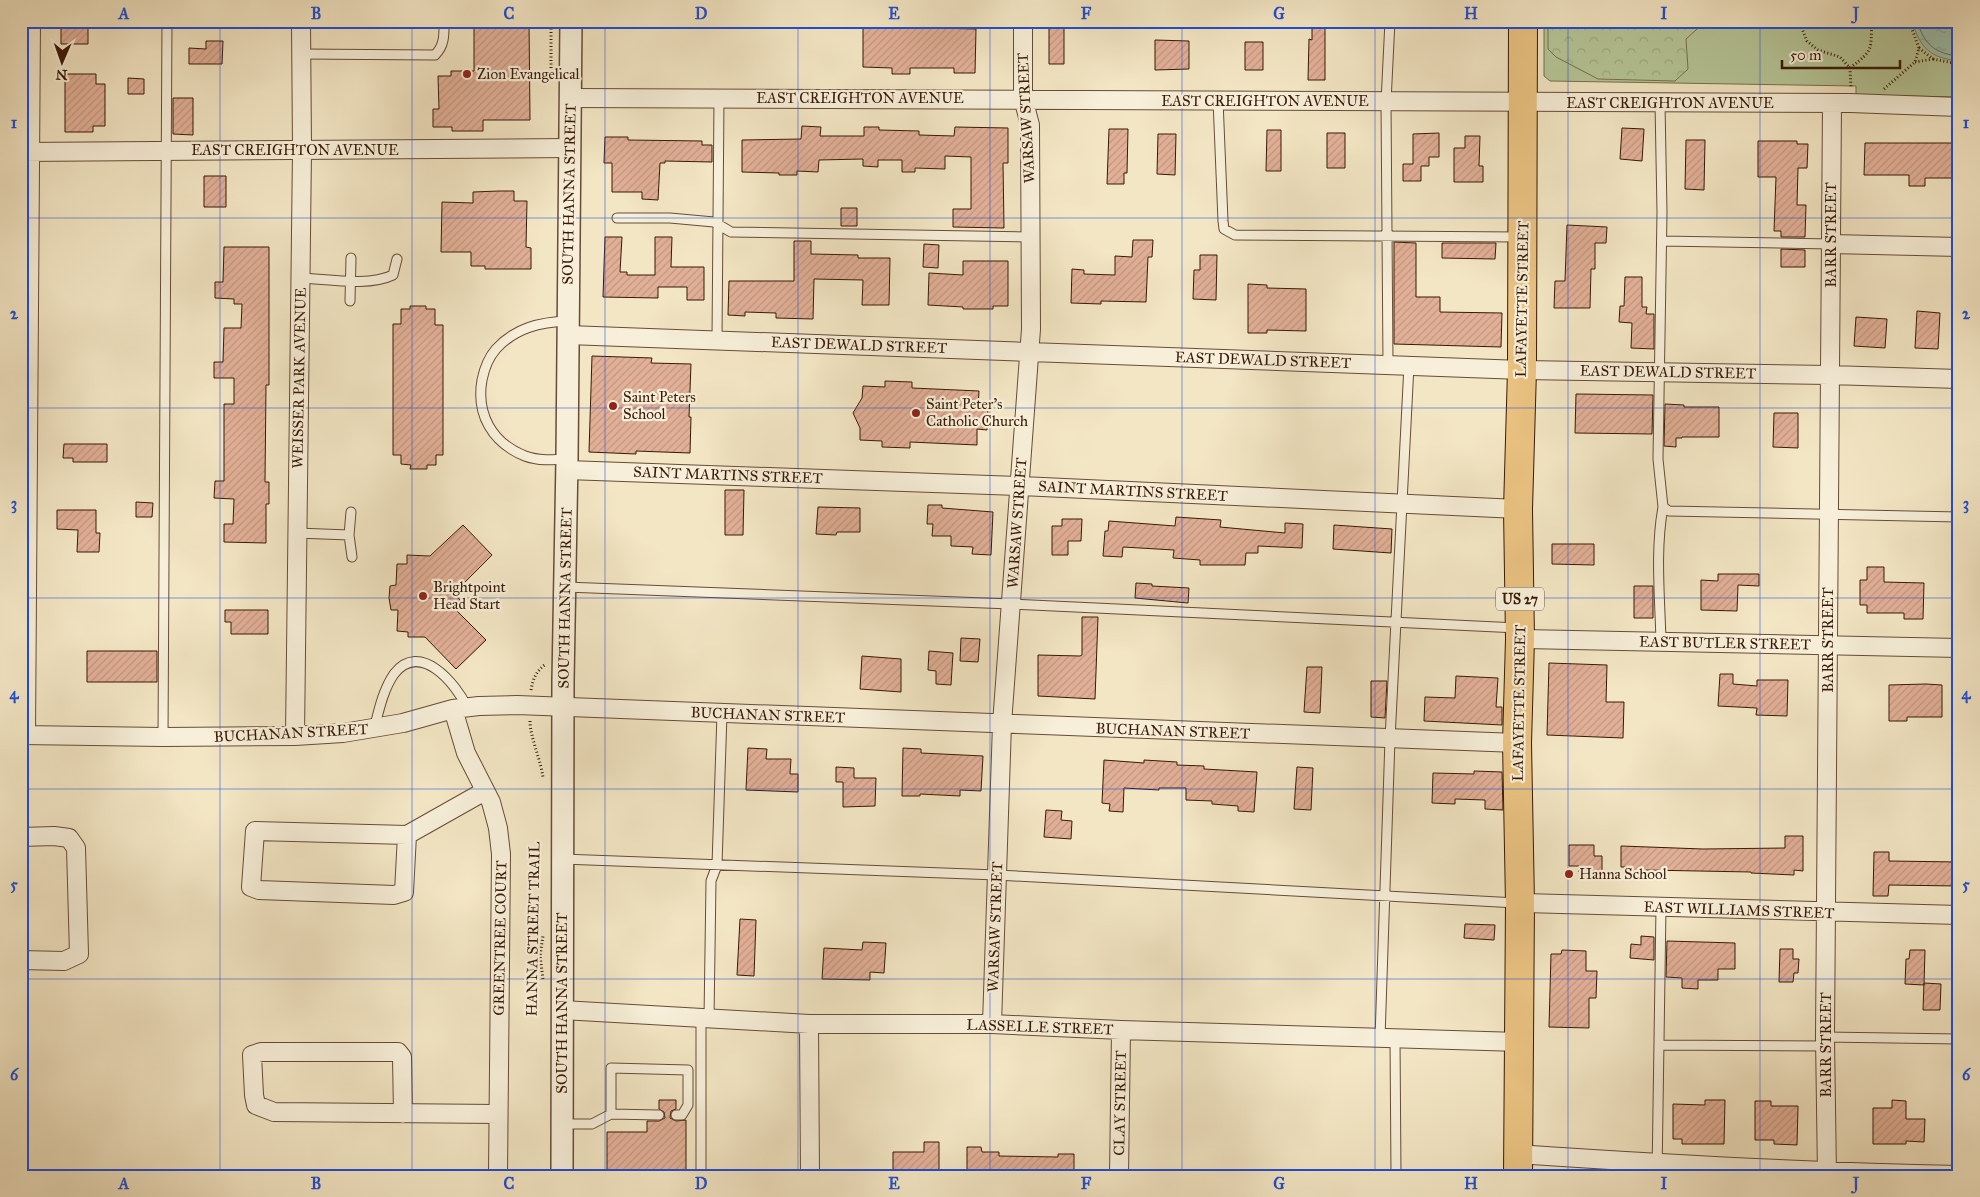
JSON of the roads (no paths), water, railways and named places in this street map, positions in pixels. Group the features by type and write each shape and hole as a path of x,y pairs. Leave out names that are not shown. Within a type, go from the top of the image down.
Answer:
{"highway":[{"name":"LAFAYETTE STREET","path":"1518,1165 1520,903 1517,743 1520,633 1518,509 1522,370 1523,21"}],"street":[{"path":"24,736 25,152 30,21"},
{"name":"WEISSER PARK AVENUE","path":"295,736 302,150 301,21"},
{"name":"SOUTH HANNA STREET","path":"562,1176 563,707 571,21"},
{"name":"WARSAW STREET","path":"992,1024 1002,724 1021,486 1031,329 1030,125 1024,98 1022,21"},
{"name":"EAST CREIGHTON AVENUE","path":"570,98 1024,98 1832,104 1959,107"},
{"name":"BARR STREET","path":"1827,1174 1825,1041 1832,104"},
{"name":"EAST CREIGHTON AVENUE","path":"25,152 570,148"},
{"path":"1831,244 1959,247"},
{"name":"EAST DEWALD STREET","path":"568,328 717,340 1522,370 1959,379"},
{"name":"SAINT MARTINS STREET","path":"567,464 1518,509"},
{"name":"EAST BUTLER STREET","path":"1520,633 1661,642 1959,648"},
{"name":"BUCHANAN STREET","path":"24,736 295,736 374,729 460,708 530,706 1517,743"},
{"name":"GREENTREE COURT","path":"460,708 466,753 485,791 498,828 501,854 498,1176"},
{"path":"407,835 404,892 394,895 259,890 251,887 255,831 407,835 485,791"},
{"path":"21,836 69,838 76,848 79,954 64,962 21,960"},
{"name":"EAST WILLIAMS STREET","path":"1520,903 1959,915"},
{"name":"LASSELLE STREET","path":"562,1010 809,1024 992,1024 1121,1030 1519,1042"},
{"path":"809,1024 810,1176"},
{"name":"CLAY STREET","path":"1119,1176 1121,1030"},
{"path":"403,1114 402,1057 398,1052 261,1052 252,1055 256,1105 274,1112 403,1114 498,1114"},
{"path":"1518,1165 1827,1174 1959,1175"}],"lane":[{"path":"163,737 167,21"},
{"path":"301,54 435,55 441,49 444,42 444,21"},
{"path":"1388,364 1386,102 1390,21"},
{"path":"717,340 719,98"},
{"path":"1218,100 1224,229 1235,235 1387,234 1523,237"},
{"path":"1660,103 1662,241 1658,458 1663,507 1660,522 1661,642"},
{"path":"617,218 670,218 714,222 731,232 1030,237"},
{"path":"1662,241 1831,244"},
{"path":"350,301 351,258"},
{"path":"300,278 350,281 384,279 393,274 397,259"},
{"path":"567,464 527,457 516,452 500,440 492,431 483,416 480,404 484,374 495,350 517,332 535,324 568,328"},
{"path":"1396,1176 1388,1038 1386,896 1395,622 1403,503 1409,365"},
{"path":"1663,507 1669,511 1959,517"},
{"path":"351,512 349,534 352,557"},
{"path":"297,533 349,534"},
{"path":"565,587 1011,604 1395,622 1520,633"},
{"path":"374,729 387,688 395,673 405,665 414,662 427,664 440,671 460,693 460,708"},
{"path":"701,1176 711,882 717,865 722,714"},
{"path":"562,859 997,875 1520,903"},
{"path":"1657,1170 1661,907"},
{"path":"1659,1045 1959,1039"},
{"path":"611,1114 611,1068 688,1070 688,1106 682,1115 676,1115"},
{"path":"562,1124 592,1124 611,1114 659,1115"}],"water":[{"path":"1912,21 1959,21 1959,61 1949,60 1928,50 1919,38"}],"place":[{"name":"Zion Evangelical","path":"467,74"},
{"name":"Saint Peters School","path":"613,406"},
{"name":"Saint Peter's Catholic Church","path":"916,413"},
{"name":"Brightpoint Head Start","path":"423,596"},
{"name":"Hanna School","path":"1569,874"}]}
